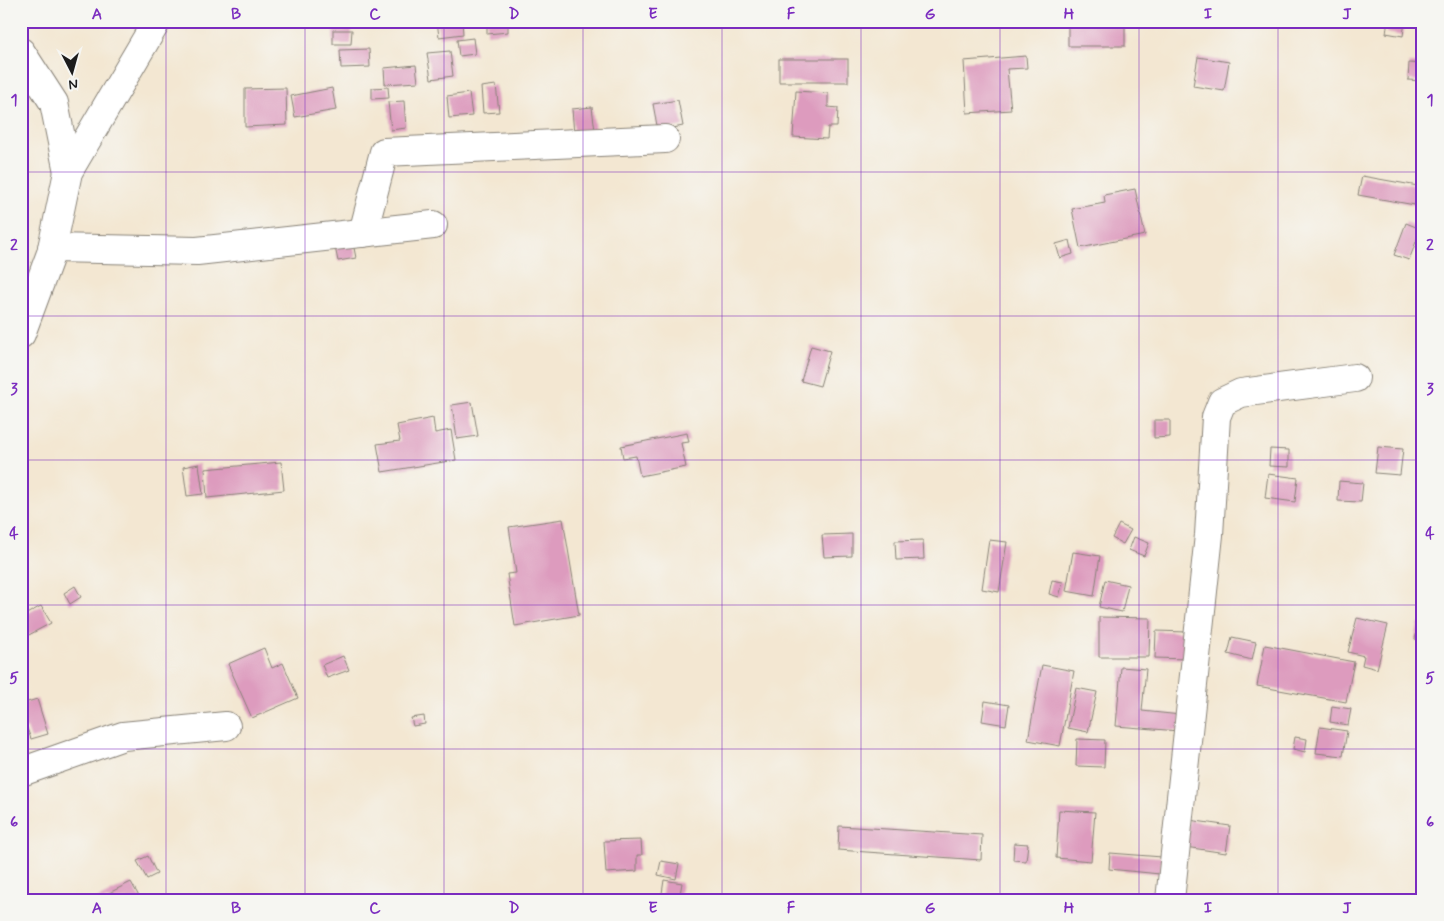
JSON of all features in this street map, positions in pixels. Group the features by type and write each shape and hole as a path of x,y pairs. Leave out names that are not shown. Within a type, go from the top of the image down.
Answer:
{"street":[{"path":"21,334 52,248 68,172 157,21"},
{"path":"21,52 54,103 68,172"},
{"path":"363,233 384,152 665,139"},
{"path":"52,248 198,251 433,225"},
{"path":"1170,900 1209,535 1216,418 1222,402 1241,393 1355,378"},
{"path":"21,772 123,736 226,726"}],"building":[{"path":"437,21 462,21 463,34 439,37"},
{"path":"487,21 508,21 508,32 487,34"},
{"path":"1068,21 1125,21 1125,46 1068,46"},
{"path":"1388,21 1405,21 1403,36 1386,33"},
{"path":"333,30 352,30 351,44 333,44"},
{"path":"473,38 475,54 459,56 457,40"},
{"path":"369,49 370,67 341,68 340,50"},
{"path":"450,51 453,76 431,79 427,53"},
{"path":"1026,56 1027,68 1007,69 1011,110 967,113 964,61"},
{"path":"1198,57 1229,62 1224,91 1193,86"},
{"path":"779,59 848,59 848,82 779,82"},
{"path":"1409,63 1423,64 1423,81 1408,80"},
{"path":"416,65 418,82 385,84 384,68"},
{"path":"496,85 499,112 483,113 481,87"},
{"path":"388,87 389,98 372,99 372,88"},
{"path":"286,88 287,125 245,127 245,89"},
{"path":"332,88 336,110 295,117 291,96"},
{"path":"796,91 828,93 828,107 838,108 837,127 828,127 827,139 793,137"},
{"path":"469,93 472,116 449,118 447,96"},
{"path":"678,100 683,126 658,131 653,104"},
{"path":"404,101 406,128 391,130 388,102"},
{"path":"592,107 595,131 574,134 572,109"},
{"path":"1362,176 1418,186 1415,205 1358,195"},
{"path":"1135,189 1145,235 1080,248 1072,209 1105,203 1104,195"},
{"path":"1406,223 1421,229 1409,260 1394,255"},
{"path":"1070,240 1073,254 1060,258 1056,244"},
{"path":"353,243 356,258 338,261 335,247"},
{"path":"811,346 830,351 820,386 801,381"},
{"path":"472,402 478,436 457,439 452,405"},
{"path":"433,418 435,433 451,430 456,460 382,472 377,444 400,441 397,425"},
{"path":"1154,420 1170,420 1170,437 1154,438"},
{"path":"687,433 689,442 681,443 686,467 640,476 636,456 623,458 621,446"},
{"path":"1378,447 1403,449 1400,475 1375,473"},
{"path":"1270,449 1289,450 1289,467 1269,466"},
{"path":"281,462 284,490 207,498 205,469"},
{"path":"199,464 203,494 187,496 183,467"},
{"path":"1268,474 1298,478 1295,502 1265,498"},
{"path":"1339,481 1363,483 1361,502 1338,501"},
{"path":"563,519 579,615 515,626 507,574 516,573 509,527"},
{"path":"1119,524 1131,530 1123,544 1112,538"},
{"path":"852,534 852,556 824,557 822,535"},
{"path":"1134,537 1149,543 1144,556 1129,550"},
{"path":"923,540 924,559 896,560 895,541"},
{"path":"989,540 1007,542 999,592 982,589"},
{"path":"1073,552 1100,556 1094,596 1066,591"},
{"path":"1052,580 1063,582 1059,597 1049,594"},
{"path":"1105,580 1128,585 1122,612 1099,607"},
{"path":"75,586 81,597 70,604 64,593"},
{"path":"41,606 51,623 27,636 21,626 21,617"},
{"path":"1099,617 1150,618 1149,657 1099,657"},
{"path":"1357,618 1388,625 1377,669 1362,665 1364,656 1348,652"},
{"path":"1419,623 1423,624 1423,642 1415,639"},
{"path":"1156,631 1187,632 1186,659 1155,658"},
{"path":"1232,637 1256,642 1252,660 1228,654"},
{"path":"1265,645 1354,662 1346,702 1257,686"},
{"path":"264,648 272,668 283,663 298,698 252,718 228,664"},
{"path":"343,656 349,670 327,678 322,665"},
{"path":"1042,665 1074,671 1060,746 1028,740"},
{"path":"1121,667 1146,669 1142,711 1181,715 1179,731 1116,726"},
{"path":"1076,688 1097,692 1088,732 1068,728"},
{"path":"37,699 48,734 31,739 27,728 21,730 21,704"},
{"path":"985,701 1009,705 1006,725 982,721"},
{"path":"1332,706 1351,709 1348,725 1330,722"},
{"path":"424,716 425,724 413,726 411,718"},
{"path":"1320,727 1347,731 1343,756 1316,753"},
{"path":"1295,737 1307,739 1305,752 1293,749"},
{"path":"1077,739 1105,740 1104,767 1076,766"},
{"path":"1059,810 1095,812 1091,861 1056,858"},
{"path":"1189,820 1230,826 1226,853 1185,847"},
{"path":"839,826 982,835 981,860 838,850"},
{"path":"641,840 642,855 637,855 637,871 606,873 604,841"},
{"path":"1014,843 1028,844 1026,861 1013,860"},
{"path":"1110,853 1162,857 1160,874 1109,869"},
{"path":"148,856 157,874 147,879 137,861"},
{"path":"661,861 679,864 676,879 658,875"},
{"path":"664,880 682,883 679,900 661,900"},
{"path":"131,882 141,900 95,900"}]}
